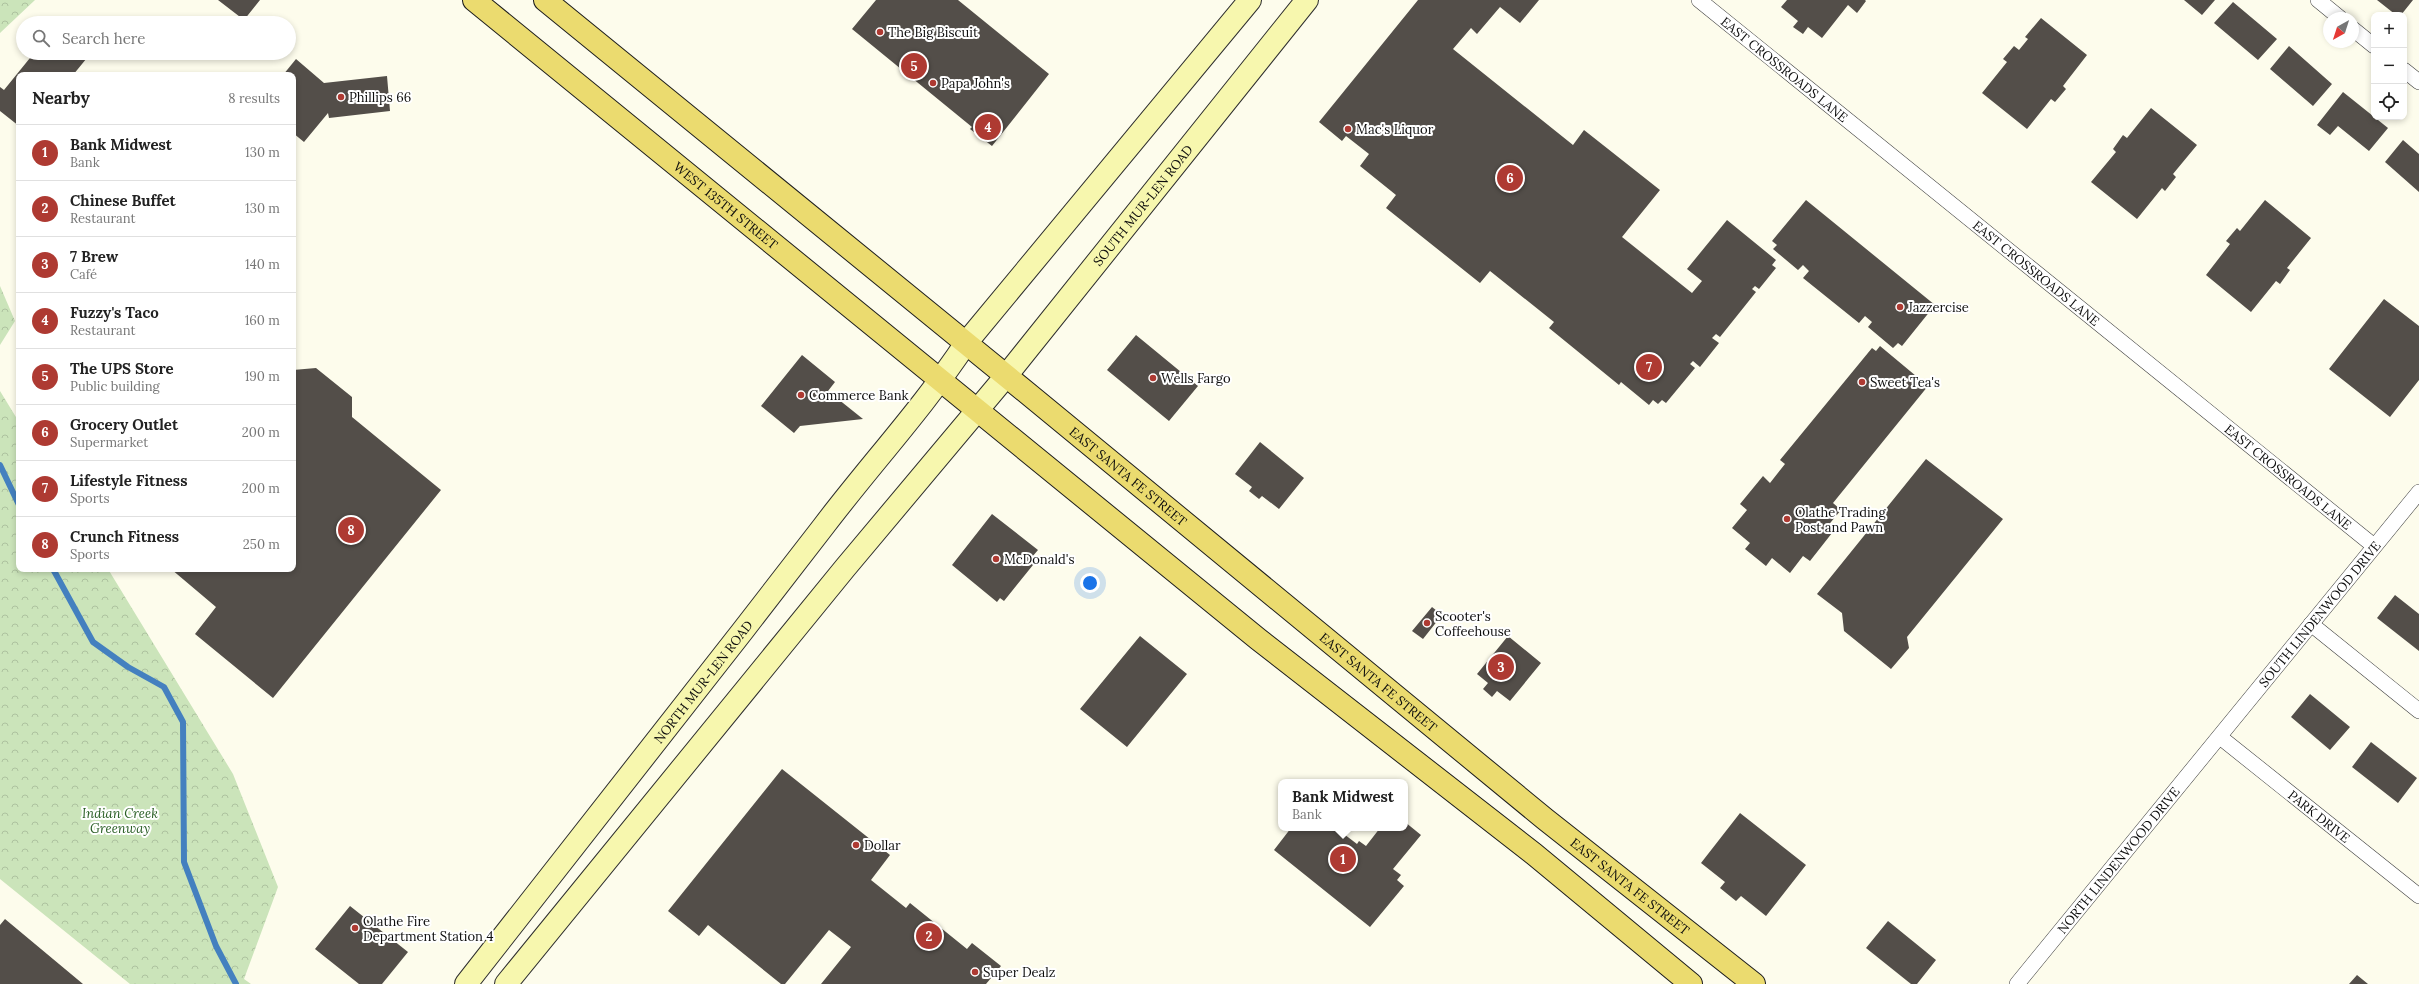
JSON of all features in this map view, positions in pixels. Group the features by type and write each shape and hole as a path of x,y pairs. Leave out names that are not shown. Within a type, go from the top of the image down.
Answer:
{"main road":[{"name":"WEST 135TH STREET","path":"474,0 978,410"},
{"path":"545,0 1006,376"},
{"path":"941,381 966,343 1250,0"},
{"name":"SOUTH MUR-LEN ROAD","path":"978,410 1307,0"},
{"name":"EAST SANTA FE STREET","path":"1006,376 1545,819 1754,984"},
{"name":"NORTH MUR-LEN ROAD","path":"466,984 679,714 827,522 941,381"},
{"path":"506,984 843,571 978,410 1258,639 1534,854 1691,984"}],"street":[{"name":"EAST CROSSROADS LANE","path":"1699,0 2374,546"},
{"path":"2318,0 2333,12"},
{"path":"2359,33 2371,43"},
{"path":"2407,72 2419,82"},
{"name":"SOUTH LINDENWOOD DRIVE","path":"2220,737 2419,492"},
{"path":"2311,624 2419,711"},
{"name":"PARK DRIVE","path":"2220,737 2419,896"},
{"name":"NORTH LINDENWOOD DRIVE","path":"2017,984 2220,737"}],"green space":[{"path":"0,0 35,0 18,16 16,16 16,18 0,33"},
{"path":"0,286 15,321 0,345"},
{"name":"Indian Creek Greenway","path":"0,391 16,417 16,572 110,572 233,774 278,887 244,979 251,984 130,984 0,879"}],"building":[{"path":"218,0 260,0 247,16 239,16"},
{"path":"876,0 958,0 1049,74 992,146 970,129 972,127 852,29"},
{"path":"1418,0 1539,0 1520,23 1500,7 1477,34 1471,28 1453,49 1573,145 1584,130 1660,190 1622,237 1692,293 1702,281 1687,269 1727,220 1776,260 1772,265 1776,268 1759,289 1755,286 1752,289 1756,292 1720,337 1716,334 1712,338 1719,343 1700,367 1693,361 1690,364 1695,368 1666,403 1662,400 1658,404 1653,400 1649,405 1621,382 1619,385 1549,328 1554,322 1490,271 1480,283 1386,208 1396,195 1360,166 1369,154 1346,136 1342,141 1319,122"},
{"path":"1787,0 1866,1 1857,13 1848,5 1822,38 1808,27 1803,34 1793,27 1798,21 1781,7"},
{"path":"2184,0 2215,0 2202,15"},
{"path":"2377,0 2413,0 2403,12 2392,12"},
{"path":"2233,2 2277,39 2258,60 2214,23"},
{"path":"2041,18 2087,55 2063,86 2066,89 2055,102 2051,99 2027,129 1982,93 2007,62 2003,59 2014,46 2019,50 2028,39 2025,37"},
{"path":"2289,46 2332,84 2313,106 2270,69"},
{"name":"Phillips 66","path":"296,59 324,83 387,76 390,111 329,118 328,113 304,142 296,135 296,72 285,72"},
{"path":"28,60 85,60 75,72 19,72"},
{"path":"16,75 16,124 0,111 0,87 4,90"},
{"path":"2343,92 2371,114 2371,120 2378,120 2388,128 2369,151 2338,126 2330,135 2317,125"},
{"path":"2151,108 2197,145 2173,174 2176,177 2165,191 2162,188 2137,219 2091,182 2116,152 2113,149 2123,135 2127,138"},
{"path":"2403,140 2419,154 2419,192 2385,162"},
{"path":"1806,200 1935,305 1902,346 1898,343 1893,348 1868,327 1872,322 1865,316 1859,323 1803,278 1809,271 1803,265 1798,270 1773,249 1777,245 1772,241"},
{"path":"2265,200 2311,238 2287,268 2290,270 2280,284 2276,281 2251,312 2206,275 2230,244 2226,241 2237,228 2240,231"},
{"path":"2384,299 2419,326 2419,380 2390,417 2329,369"},
{"name":"Wells Fargo","path":"1136,335 1198,386 1169,421 1107,370"},
{"path":"1880,346 1928,386 1833,503 1841,510 1826,528 1832,533 1810,561 1803,556 1790,573 1772,558 1766,566 1745,549 1750,543 1732,528 1747,510 1740,504 1763,476 1770,483 1785,464 1780,460 1872,348 1876,351"},
{"name":"Commerce Bank","path":"802,355 835,382 828,391 863,419 800,426 794,433 761,406"},
{"path":"316,368 352,397 352,417 441,490 273,698 195,634 216,607 175,572 296,572 296,370"},
{"path":"1260,442 1304,478 1279,509 1262,496 1259,499 1249,491 1252,487 1235,474"},
{"path":"1926,459 2003,519 1907,637 1909,648 1891,669 1844,631 1842,613 1817,594"},
{"name":"McDonald's","path":"992,514 1038,550 1032,557 1037,560 1004,601 1000,598 997,602 952,565"},
{"path":"2395,595 2419,614 2419,651 2377,618"},
{"name":"Scooter's Coffeehouse","path":"1432,607 1442,615 1423,639 1412,631"},
{"path":"1140,636 1187,674 1127,747 1080,709"},
{"path":"1508,636 1541,663 1510,701 1497,691 1492,697 1483,689 1488,683 1477,674"},
{"path":"2310,694 2350,727 2330,750 2291,717"},
{"path":"2371,742 2417,778 2398,803 2352,767"},
{"path":"782,769 890,855 871,880 906,908 910,903 967,949 972,943 1001,966 986,984 821,984 851,947 829,930 785,984 781,984 708,925 699,936 668,911"},
{"path":"1740,813 1806,865 1766,916 1741,896 1736,901 1720,888 1725,882 1701,863"},
{"path":"1408,824 1421,835 1393,869 1401,875 1397,880 1404,886 1370,927 1274,850 1289,831 1340,831 1357,844 1359,841 1366,846 1378,831 1408,831"},
{"name":"Olathe Fire Department Station 4","path":"350,906 408,952 382,984 359,984 315,949"},
{"path":"5,919 83,984 0,984 0,925"},
{"path":"1888,921 1936,960 1917,984 1911,984 1866,948"},
{"path":"2357,975 2368,984 2349,984"}],"waterway":[{"path":"0,465 16,499"},
{"path":"55,572 93,642 128,667 164,687 183,722 184,862 216,946 236,984"}],"place":[{"name":"The Big Biscuit","path":"880,32"},
{"name":"The UPS Store","path":"914,66"},
{"name":"Papa John's","path":"933,83"},
{"name":"Phillips 66","path":"341,97"},
{"name":"Fuzzy's Taco","path":"988,127"},
{"name":"Mac's Liquor","path":"1348,129"},
{"name":"Grocery Outlet","path":"1510,178"},
{"name":"Jazzercise","path":"1900,307"},
{"name":"Lifestyle Fitness","path":"1649,367"},
{"name":"Wells Fargo","path":"1153,378"},
{"name":"Sweet Tea's","path":"1862,382"},
{"name":"Commerce Bank","path":"801,395"},
{"name":"Olathe Trading Post and Pawn","path":"1787,519"},
{"name":"Crunch Fitness","path":"351,530"},
{"name":"McDonald's","path":"996,559"},
{"name":"Scooter's Coffeehouse","path":"1427,623"},
{"name":"7 Brew","path":"1501,667"},
{"name":"Dollar","path":"856,845"},
{"name":"Bank Midwest","path":"1343,859"},
{"name":"Olathe Fire Department Station 4","path":"355,928"},
{"name":"Chinese Buffet","path":"929,936"},
{"name":"Super Dealz","path":"975,972"}]}
